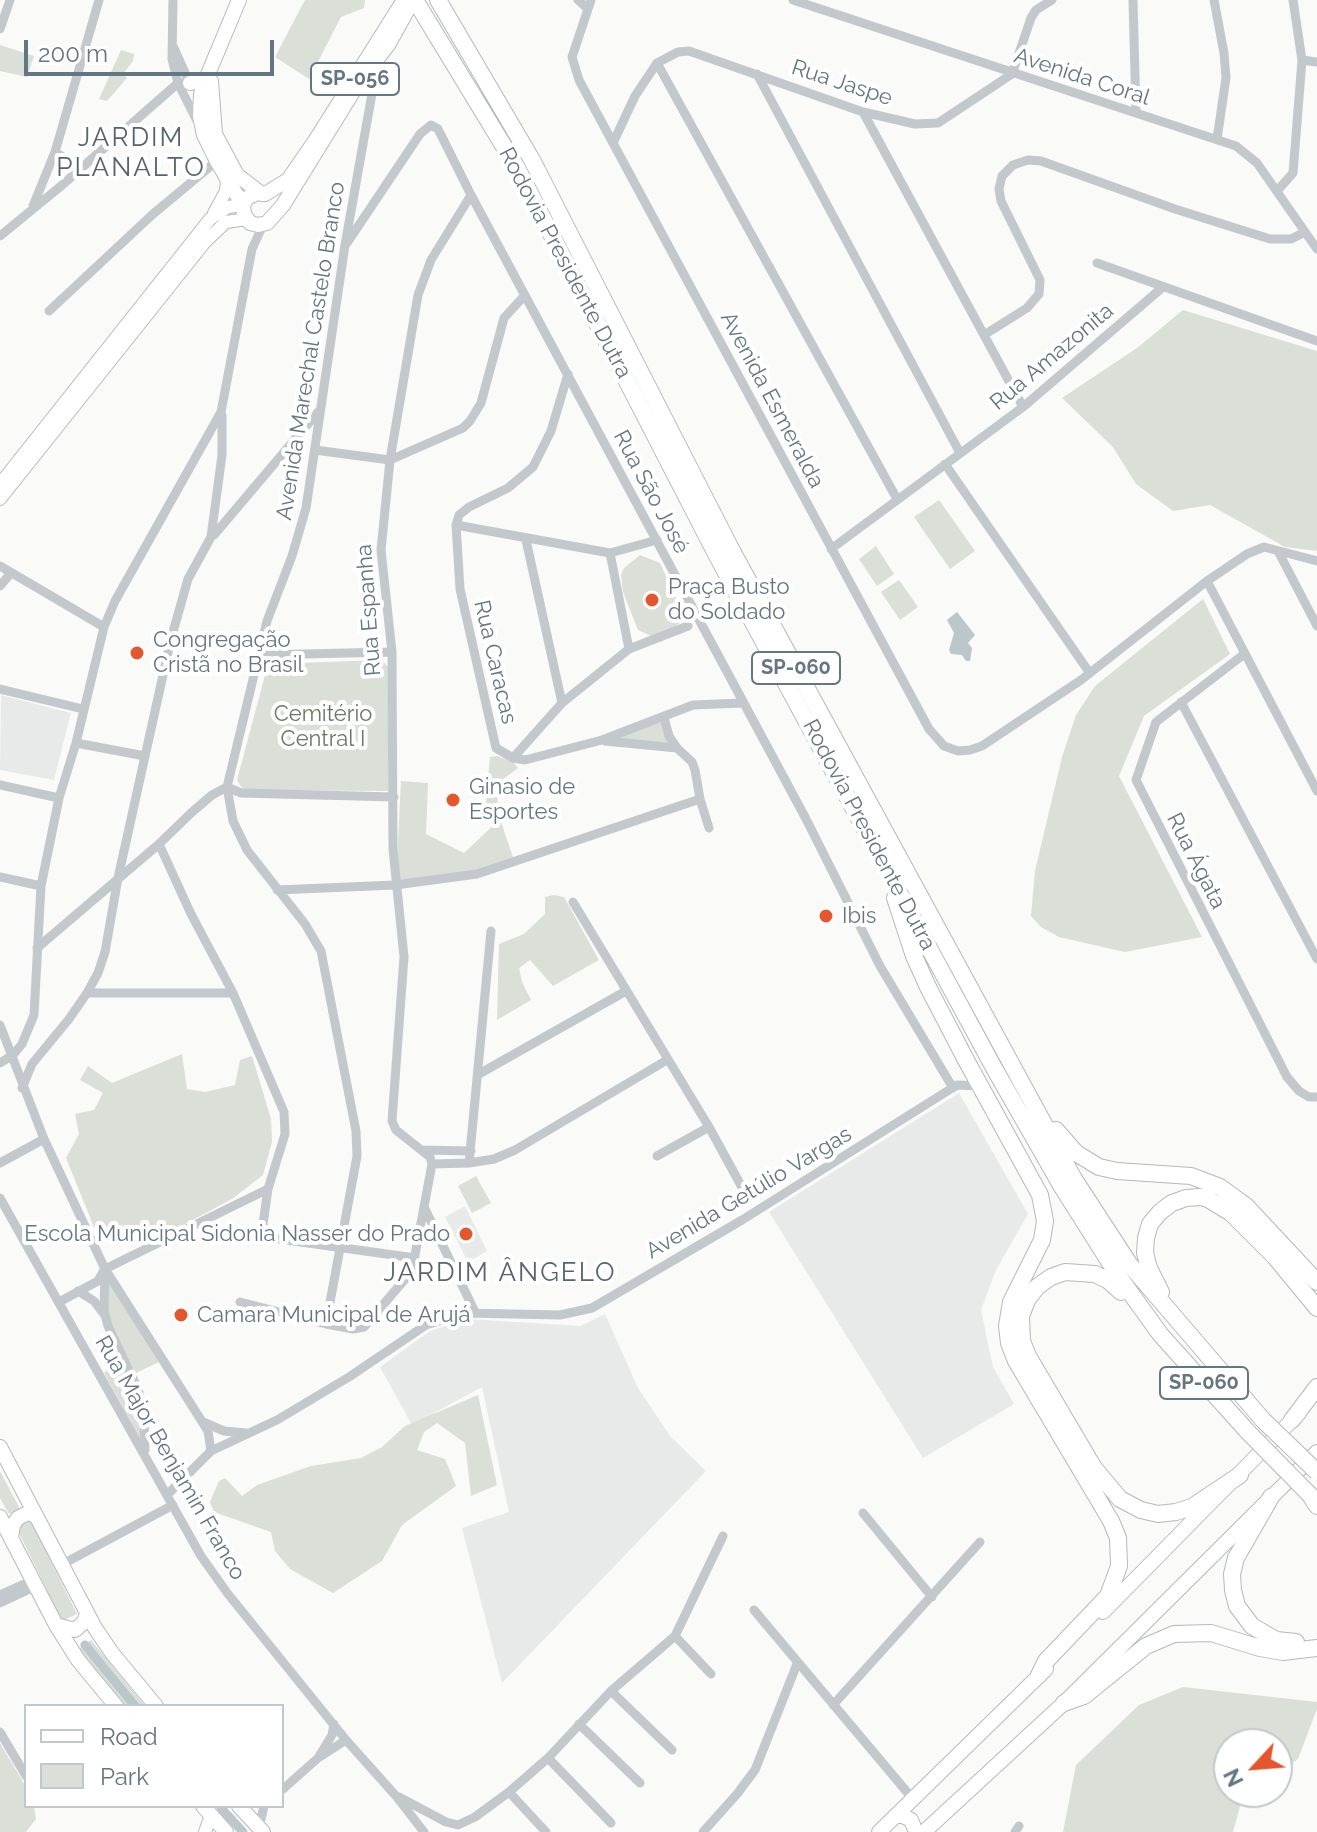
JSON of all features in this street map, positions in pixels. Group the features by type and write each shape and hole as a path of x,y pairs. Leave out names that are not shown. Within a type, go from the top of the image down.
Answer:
{"highway":[{"name":"Rodovia Presidente Dutra","path":"414,0 517,168 716,554 994,1068 1062,1187 1117,1274 1160,1334 1248,1432 1315,1500"},
{"name":"Rodovia Presidente Dutra","path":"438,0 532,160 738,561 1082,1192 1130,1265 1177,1322 1263,1420 1317,1472"},
{"path":"886,865 914,956 966,1060 1037,1188 1044,1211 1044,1230 1039,1249 1014,1294 1009,1310 1009,1343 1016,1361 1111,1521 1119,1548 1117,1576 1108,1596 1046,1661 1039,1675"},
{"path":"1008,1060 1063,1139 1083,1158 1108,1170 1191,1176 1220,1187 1246,1206 1317,1282"},
{"path":"1177,1322 1149,1268 1145,1253 1146,1238 1150,1224 1160,1212 1178,1200 1193,1197 1208,1199 1231,1213 1275,1257 1317,1308"},
{"path":"1160,1334 1109,1281 1080,1271 1058,1274 1037,1287 1024,1308 1020,1324 1028,1356 1094,1468 1120,1499 1150,1513 1176,1512 1200,1503 1240,1475"},
{"path":"1292,1420 1317,1387"},
{"path":"1271,1497 1236,1558 1232,1582 1235,1599 1246,1620 1267,1637 1294,1642 1317,1637"},
{"path":"1064,1703 1084,1696 1146,1646 1174,1634 1203,1632 1283,1652 1317,1648"}],"main road":[{"path":"239,0 206,79 200,103 227,179 249,215"},
{"name":"SP-056","path":"0,499 205,242 226,222 249,215 275,214 287,200 376,54 404,0"},
{"name":"SP-056","path":"249,215 251,195 263,194 288,180 376,54 388,45 414,0"},
{"path":"210,134 214,62"},
{"path":"184,83 206,79"},
{"path":"221,158 237,175 273,202 275,214"},
{"path":"210,219 226,191 227,179"},
{"name":"SP-056","path":"0,484 210,219 228,207 249,215"},
{"path":"879,1832 1317,1397"},
{"path":"0,1447 87,1614 107,1647 154,1704"},
{"path":"924,1832 1064,1703 1317,1452"},
{"path":"11,1538 13,1525 18,1518 28,1513 36,1516"},
{"path":"0,1517 56,1625 78,1660 114,1704"},
{"path":"56,1625 75,1630 87,1614"},
{"path":"241,1808 260,1831"},
{"path":"205,1832 210,1809"},
{"path":"210,1809 226,1832"},
{"path":"895,1816 911,1820 916,1832"}],"street":[{"path":"0,29 10,0"},
{"path":"33,209 55,152 99,0"},
{"path":"173,0 172,41 184,83 210,134"},
{"path":"578,0 589,4"},
{"name":"Avenida Coral","path":"793,0 1217,139 1247,153 1317,249"},
{"path":"1012,74 1031,18 1036,10 1052,0"},
{"path":"1133,0 1136,113"},
{"path":"1214,0 1226,78 1217,139"},
{"path":"1277,191 1293,173 1302,60 1293,0"},
{"name":"Avenida Esmeralda","path":"589,4 574,45 574,68 929,729 944,746 958,751 982,746 1089,672"},
{"name":"Rua Jaspe","path":"657,63 678,52 689,51 863,112 915,124 938,123 1012,74"},
{"name":"Avenida Marechal Castelo Branco","path":"227,787 267,621 300,534 333,340 345,245 378,69 376,54"},
{"path":"1302,60 1317,62"},
{"path":"613,143 635,96 657,63 897,499"},
{"path":"757,74 960,453"},
{"path":"359,82 371,104"},
{"path":"184,83 200,103"},
{"path":"0,236 184,83"},
{"path":"863,112 1023,407"},
{"name":"Rua São José","path":"345,245 420,134 431,125 438,129 805,817 880,966 955,1086"},
{"path":"55,152 81,168"},
{"path":"49,311 153,214 221,158"},
{"path":"984,335 1027,308 1039,294 1040,280 1001,201 999,189 1002,176 1013,165 1028,160 1041,161 1270,239 1291,239 1305,232"},
{"path":"46,171 51,183 61,186"},
{"name":"Rua Espanha","path":"432,1164 430,1157 396,1130 392,1121 404,957 395,885 392,652 381,550 390,460 420,287 431,260 471,195"},
{"path":"211,537 222,455 221,412 252,249 249,215"},
{"path":"1097,263 1317,341"},
{"name":"Rua Amazonita","path":"831,549 1023,407 1163,287"},
{"path":"315,450 390,460 453,434 470,421 481,403 504,318 525,295"},
{"path":"568,374 551,431 533,467 508,488 469,507 459,515 456,525 610,553 657,540"},
{"path":"22,1088 32,1064 87,993 105,952 145,756 183,595 196,562 211,537 319,411"},
{"path":"0,1063 13,1055 22,1044 34,1015 41,886 59,798 76,743 104,627 115,601 221,412"},
{"path":"945,464 1089,672 1207,581 1254,550 1264,547 1317,561"},
{"name":"Rua Caracas","path":"456,525 460,589 496,748 513,758"},
{"path":"526,540 562,703"},
{"path":"1278,551 1317,626"},
{"path":"610,553 629,649"},
{"path":"0,566 104,627"},
{"path":"0,586 11,573"},
{"path":"1207,581 1243,655 1317,791"},
{"path":"513,758 562,703 629,649 688,626"},
{"path":"260,655 392,652"},
{"name":"Rua Ágata","path":"1243,655 1161,717 1152,729 1137,772 1138,789 1287,1077 1299,1091 1309,1097 1317,1097"},
{"path":"0,689 83,709"},
{"path":"1181,702 1317,959"},
{"path":"513,758 525,760 602,740 693,705 742,703"},
{"path":"664,718 669,736 692,762 709,828"},
{"path":"602,740 677,748"},
{"path":"76,743 145,756"},
{"path":"0,785 59,798"},
{"path":"227,787 241,793 394,797"},
{"path":"37,948 212,795 227,787"},
{"path":"227,787 233,821 247,850 305,924 321,951 356,1131 357,1156 326,1324"},
{"path":"277,890 395,885 477,874 700,799"},
{"path":"159,844 233,993 274,1085 285,1119 285,1134 268,1189 263,1224 266,1234 272,1238 415,1258"},
{"path":"0,877 41,886"},
{"path":"573,902 709,1127 744,1191"},
{"path":"469,1163 491,931"},
{"path":"479,1074 626,991"},
{"path":"87,993 233,993"},
{"path":"0,1025 22,1088 105,1269 208,1431 211,1451"},
{"path":"240,1302 326,1324 356,1329 364,1327 405,1281 415,1258 432,1164 494,1159 515,1150 667,1060"},
{"path":"966,1060 955,1086 980,1086"},
{"name":"Avenida Getúlio Vargas","path":"167,1495 211,1451 277,1420 349,1377 426,1325 455,1314 560,1315 592,1308 742,1220 955,1086"},
{"path":"657,1156 709,1127"},
{"path":"0,1163 44,1139"},
{"path":"421,1150 471,1151"},
{"path":"59,1302 98,1281 105,1269 268,1189"},
{"name":"Rua Major Benjamin Franco","path":"0,1198 214,1575 424,1832"},
{"path":"425,1209 475,1312"},
{"path":"105,1269 102,1298 106,1317 138,1389 144,1418 145,1454"},
{"path":"78,1291 94,1301 106,1317"},
{"path":"202,1421 224,1431 250,1433"},
{"path":"61,1565 173,1505"},
{"path":"863,1513 932,1597"},
{"path":"396,1796 458,1825 475,1817 509,1792 548,1758 611,1691 675,1636 723,1536"},
{"path":"833,1705 980,1542"},
{"path":"0,1595 34,1583"},
{"path":"0,1603 34,1583"},
{"path":"754,1610 912,1798"},
{"path":"675,1636 711,1674"},
{"path":"703,1832 755,1770 797,1664"},
{"path":"611,1691 672,1750"},
{"path":"318,1758 332,1735 334,1724"},
{"path":"579,1724 640,1783"},
{"path":"0,1732 24,1773"},
{"path":"284,1788 318,1758 346,1740"},
{"path":"548,1758 611,1823"},
{"path":"509,1792 546,1832"},
{"path":"260,1831 263,1808"}],"shaded area":[{"path":"957,612 975,635 968,643 972,648 970,661 962,655 951,654 949,650 954,633 947,620"},
{"path":"1,695 71,713 54,780 0,770"},
{"path":"959,1093 1028,1214 996,1270 981,1310 993,1367 1014,1404 923,1458 769,1212"},
{"name":"Escola Municipal Sidonia Nasser do Prado","path":"465,1206 487,1251 468,1262 445,1217"},
{"path":"605,1314 638,1388 670,1436 706,1471 502,1683 462,1528 509,1512 482,1387 412,1425 380,1367 430,1331 467,1319 581,1326"}],"green space":[{"path":"305,0 365,0 364,8 341,17 309,79 275,57"},
{"path":"0,45 34,56 27,77 0,71"},
{"path":"121,50 134,54 124,73 127,78 107,101 99,99"},
{"path":"1183,310 1317,351 1317,551 1285,547 1210,505 1173,511 1136,484 1113,447 1062,398 1137,348"},
{"path":"939,500 975,551 950,569 914,517"},
{"path":"876,546 894,574 877,586 859,559"},
{"name":"Praça Busto do Soldado","path":"640,555 660,563 680,607 682,622 651,636 638,630 623,592 621,575 624,568"},
{"path":"899,580 918,607 900,620 881,592"},
{"path":"1203,599 1230,654 1144,716 1119,776 1202,937 1125,952 1059,937 1041,927 1031,916 1035,871 1062,757 1076,715 1095,686"},
{"name":"Cemitério Central I","path":"382,660 388,667 388,791 244,790 237,780 268,664"},
{"path":"661,722 669,743 615,739"},
{"path":"497,756 513,762 518,768 497,784 498,813 485,815 490,757"},
{"path":"401,781 428,783 426,834 464,853 500,819 514,860 474,873 398,886"},
{"path":"545,897 564,897 599,960 553,986 530,960 519,968 531,1000 497,1020 499,944 524,934 545,914"},
{"path":"182,1054 187,1089 205,1092 235,1085 240,1060 252,1056 271,1119 272,1142 263,1175 232,1199 168,1233 94,1227 66,1158 79,1134 75,1114 94,1110 103,1093 80,1080 88,1066 112,1083"},
{"path":"476,1176 491,1203 472,1213 458,1186"},
{"path":"107,1278 159,1362 136,1373 111,1324 107,1309"},
{"path":"122,1357 141,1408 141,1440 104,1373"},
{"path":"478,1395 497,1485 471,1496 465,1443 437,1423 424,1432 417,1450 445,1459 456,1486 402,1525 382,1561 333,1593 290,1569 275,1551 271,1532 214,1512 210,1502 219,1481 225,1478 242,1496 257,1485 311,1466 361,1458 382,1447 405,1426"},
{"path":"0,1471 20,1509 9,1514 0,1498"},
{"path":"30,1519 77,1614 62,1621 16,1527"},
{"path":"91,1640 143,1704 119,1704 77,1650"},
{"path":"1183,1687 1317,1702 1317,1709 1298,1759 1293,1763 1293,1728 1213,1728 1213,1808 1240,1808 1233,1832 1063,1832 1076,1765 1139,1705"},
{"path":"0,1743 24,1784 24,1808 34,1808 36,1819 26,1832 0,1832"}],"waterway":[{"path":"85,1645 133,1704"},
{"path":"221,1808 243,1832"}],"place":[{"name":"Praça Busto do Soldado","path":"652,600"},
{"name":"Congregação Cristã no Brasil","path":"137,653"},
{"name":"Ginasio de Esportes","path":"453,800"},
{"name":"Ibis","path":"826,916"},
{"name":"Escola Municipal Sidonia Nasser do Prado","path":"466,1234"},
{"name":"Camara Municipal de Arujá","path":"181,1315"}],"district":[{"name":"JARDIM PLANALTO","path":"131,153"},
{"name":"JARDIM ÂNGELO","path":"500,1273"}]}
